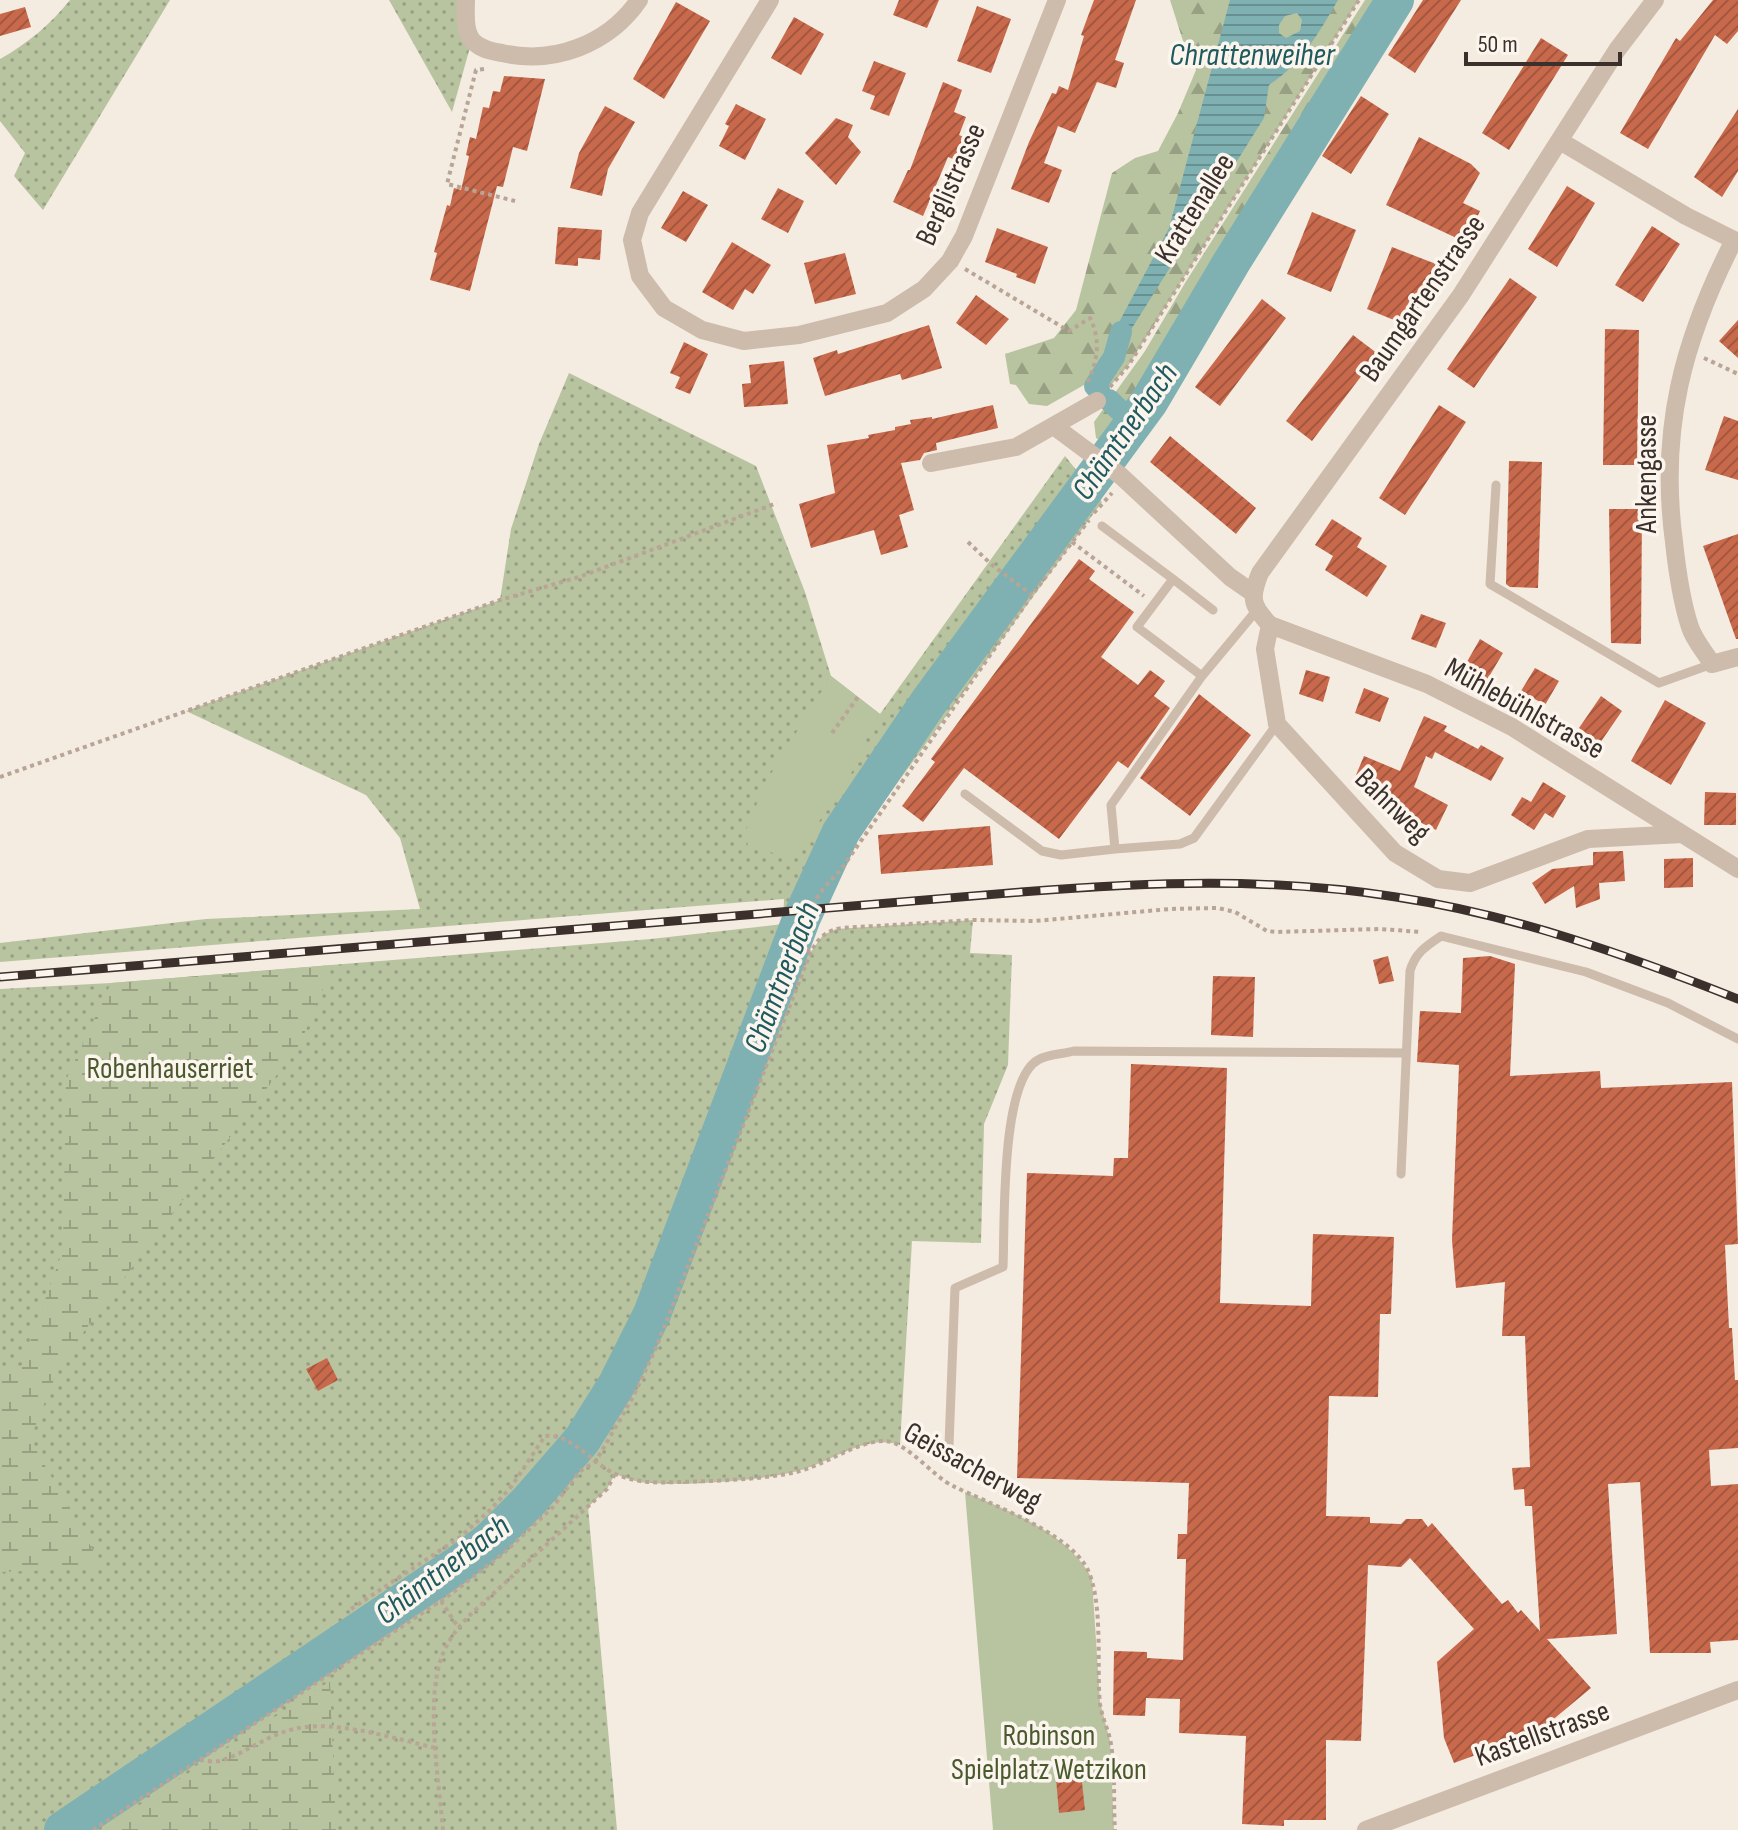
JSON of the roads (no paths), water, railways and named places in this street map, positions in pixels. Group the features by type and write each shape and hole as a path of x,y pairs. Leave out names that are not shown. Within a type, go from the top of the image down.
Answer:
{"street":[{"path":"466,0 467,26 472,40 487,50 528,56 561,53 587,45 619,23 639,0"},
{"name":"Berglistrasse","path":"770,0 640,213 632,240 640,276 664,308 702,330 744,341 799,335 887,313 924,289 950,261 964,236 1057,0"},
{"name":"Baumgartenstrasse","path":"1254,602 1260,573 1461,295 1617,50 1655,0"},
{"path":"1560,141 1686,216 1736,241"},
{"name":"Ankengasse","path":"1712,664 1691,629 1679,580 1669,507 1669,451 1675,393 1688,351 1707,295 1736,241"},
{"path":"931,463 1016,447 1055,427 1092,394"},
{"path":"1055,427 1123,478 1254,602 1270,625 1265,649 1277,724"},
{"name":"Mühlebühlstrasse","path":"1270,625 1427,684 1512,727 1738,869"},
{"path":"1712,664 1738,657"},
{"name":"Bahnweg","path":"1277,724 1395,853 1438,879 1470,883 1588,839 1682,834"},
{"name":"Kastellstrasse","path":"1366,1830 1738,1690"}],"lane":[{"path":"1496,485 1490,584 1659,683 1712,664"},
{"path":"1102,526 1213,610"},
{"path":"1173,579 1137,627 1202,676"},
{"path":"1115,849 1111,805 1254,602"},
{"path":"965,794 1042,851 1061,855 1180,844 1194,838 1277,724"},
{"path":"1401,1174 1410,971 1413,959 1441,936 1586,972 1668,1003 1738,1039"},
{"path":"949,1445 955,1288 1003,1267 1009,1126 1020,1080 1038,1060 1074,1051 1406,1053"}],"water":[{"name":"Chrattenweiher","path":"1230,0 1338,0 1300,58 1269,85 1264,118 1127,336 1116,328 1169,228","holes":["1297,13 1302,20 1300,31 1286,38 1279,33 1279,25 1285,16"]}],"waterway":[{"name":"Chämtnerbach","path":"63,1830 459,1564 489,1541 529,1501 582,1440 617,1384 652,1314 802,917 841,832 928,703 1149,402 1231,263 1395,0"},
{"path":"1099,390 1095,386 1114,357 1121,332"},
{"path":"1109,400 1133,423"}],"railway":[{"path":"0,977 1021,892 1209,883 1349,891 1484,914 1570,938 1738,999"}],"park label":[{"name":"Robenhauserriet","path":"170,1068"},
{"name":"Robinson Spielplatz Wetzikon","path":"1049,1752"}]}
